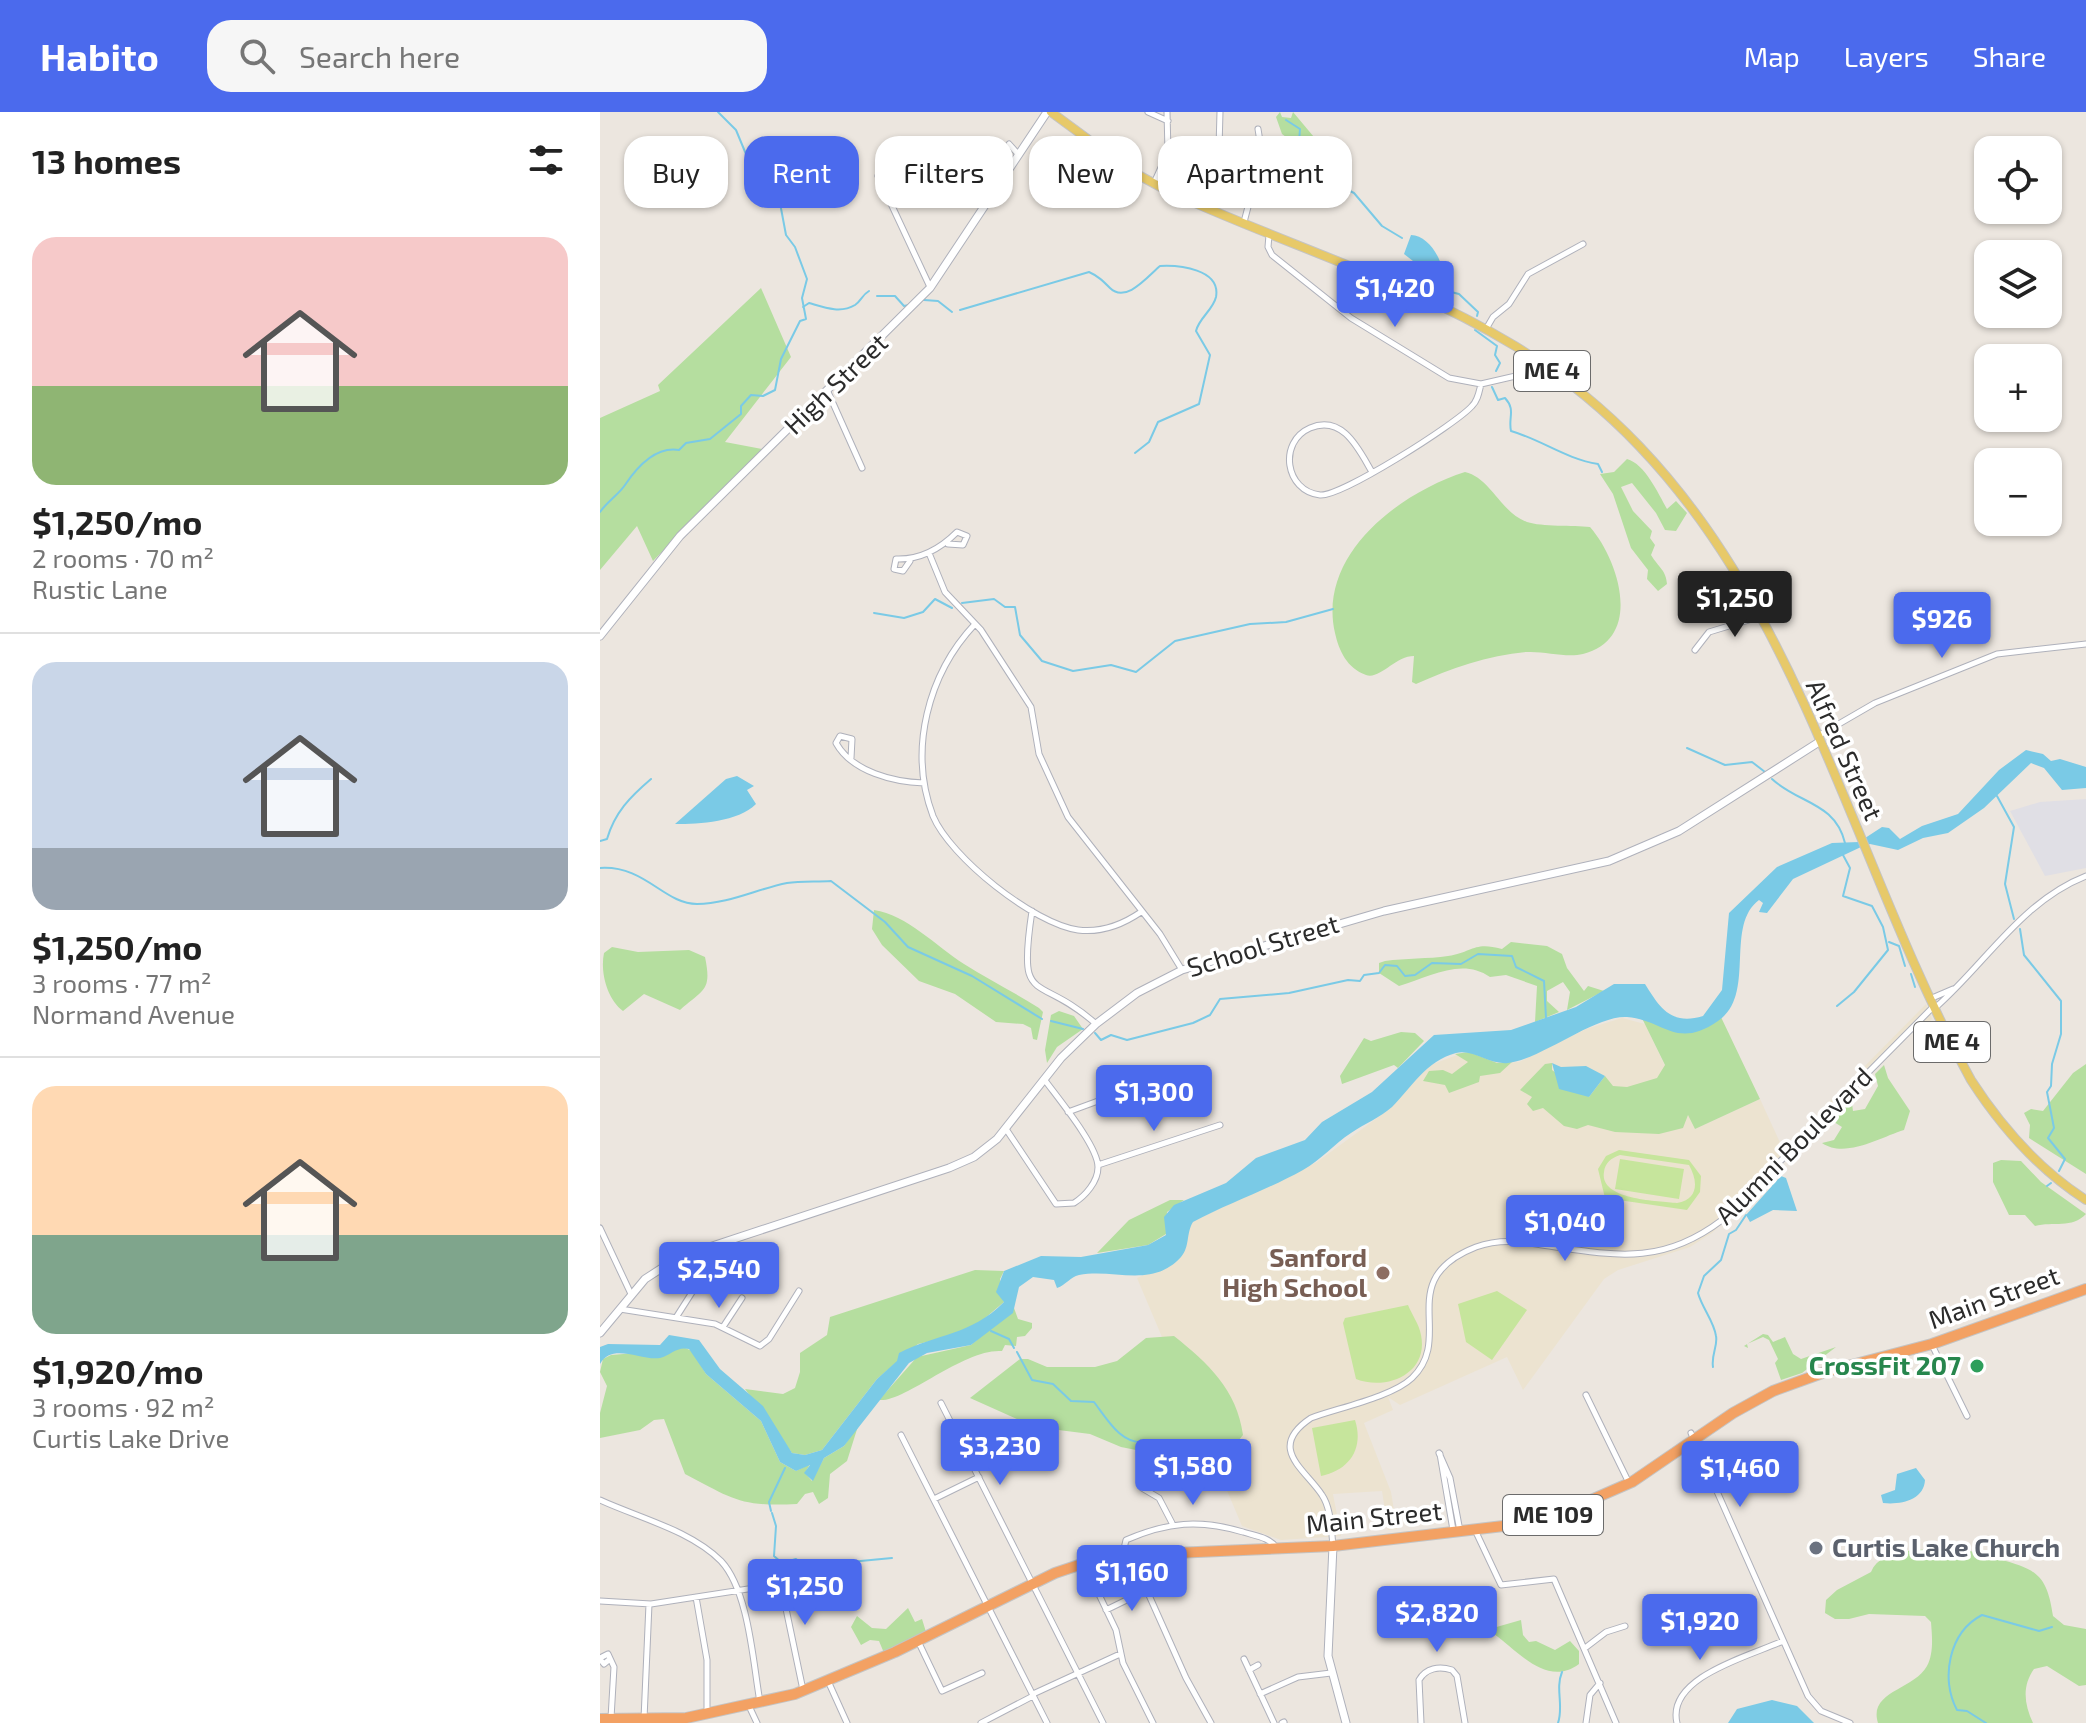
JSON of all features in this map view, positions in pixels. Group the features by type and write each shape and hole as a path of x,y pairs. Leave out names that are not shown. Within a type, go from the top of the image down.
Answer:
{"highway":[{"name":"Main Street","path":"604,1720 671,1721 754,1705 803,1691 918,1641 1091,1559 1127,1553 1333,1546 1474,1529 1559,1514 1630,1484 1692,1437 1753,1401 1803,1379 1932,1344 2086,1289"}],"main road":[{"name":"Alfred Street","path":"1049,112 1105,154 1158,186"},
{"name":"Alfred Street","path":"1205,208 1419,296 1486,329 1542,364 1605,414 1668,476 1715,538 1762,616 1962,1063 1992,1111 2031,1156 2086,1200"}],"street":[{"name":"High Street","path":"600,636 680,536 930,288 1049,112"},
{"path":"1148,112 1169,122"},
{"path":"1153,184 1168,152 1167,112"},
{"path":"1219,136 1220,112"},
{"path":"1243,223 1262,154 1258,129"},
{"path":"1013,148 1020,156"},
{"path":"893,208 930,288"},
{"path":"1269,235 1268,247 1272,255 1337,307 1439,373 1481,384 1529,373 1542,364"},
{"path":"1486,329 1493,317 1509,304 1528,274 1583,244"},
{"path":"1372,472 1350,436 1333,426 1318,425 1304,431 1290,451 1293,478 1306,491 1318,495 1336,493 1372,472 1464,414 1476,401 1481,384"},
{"path":"828,392 862,468"},
{"path":"910,561 948,544"},
{"path":"929,553 945,592 975,624 1031,707 1039,754 1070,820 1170,948 1182,970"},
{"path":"1695,650 1709,632 1762,616"},
{"path":"975,624 957,646 928,709 922,742 924,783 934,816 952,843 992,882 1032,911 1062,926 1087,931 1116,926 1141,912"},
{"path":"1818,739 1875,703 1997,654 2086,644"},
{"name":"School Street","path":"600,1333 653,1272 679,1257 952,1167 985,1149 1006,1129 1044,1079 1096,1024 1137,993 1182,970 1384,911 1609,861 1689,826 1818,739"},
{"path":"851,758 888,779 924,783"},
{"name":"Alumni Boulevard","path":"1333,1546 1324,1499 1293,1460 1294,1437 1311,1418 1399,1387 1416,1374 1428,1349 1430,1287 1449,1264 1476,1248 1501,1241 1626,1256 1659,1253 1698,1237 1722,1220 1935,1003 2030,912 2056,892 2086,876"},
{"path":"1032,911 1026,960 1030,979 1045,993 1070,1003 1096,1024"},
{"path":"1935,1003 1954,988"},
{"path":"1006,1129 1059,1205 1070,1205 1085,1194 1095,1180 1098,1165 1068,1112 1044,1079"},
{"path":"1068,1112 1139,1086"},
{"path":"1098,1165 1220,1125"},
{"path":"600,1228 631,1294"},
{"path":"677,1317 698,1283"},
{"path":"619,1309 723,1327 762,1345 799,1291"},
{"path":"723,1327 742,1298"},
{"path":"1932,1344 1967,1416"},
{"path":"1586,1395 1630,1484"},
{"path":"941,1403 1103,1723"},
{"path":"901,1435 1047,1723"},
{"path":"1692,1437 1815,1706 1850,1723"},
{"path":"1439,1453 1450,1478 1456,1531 1439,1453"},
{"path":"934,1499 979,1477"},
{"path":"1142,1488 1159,1498 1172,1523"},
{"path":"600,1500 701,1546 724,1566 738,1590 757,1723"},
{"path":"1211,1723 1127,1553 1126,1540 1172,1523 1215,1525 1268,1540 1277,1549"},
{"path":"1474,1529 1501,1585 1554,1579 1616,1723"},
{"path":"1333,1546 1327,1627 1331,1673 1346,1723"},
{"path":"1093,1582 1116,1630 1120,1654 1153,1723"},
{"path":"600,1601 649,1604 774,1585 785,1604 803,1691"},
{"path":"1106,1610 1145,1590"},
{"path":"696,1597 707,1659 707,1714"},
{"path":"644,1720 649,1604"},
{"path":"1585,1648 1606,1632 1625,1626"},
{"path":"918,1641 944,1691 982,1673"},
{"path":"1677,1723 1678,1699 1691,1684 1783,1641"},
{"path":"600,1658 606,1653 614,1667 604,1720"},
{"path":"981,1723 1078,1672 1120,1654"},
{"path":"1244,1659 1274,1723"},
{"path":"1249,1670 1258,1665"},
{"path":"1421,1723 1419,1680 1427,1671 1443,1668 1452,1670 1457,1676 1465,1723"},
{"path":"1260,1694 1295,1678 1331,1673"},
{"path":"828,1681 847,1723"},
{"path":"1586,1723 1590,1695 1600,1683"}],"shaded area":[{"path":"2086,799 2086,868 2045,876 2010,811 2040,802"},
{"name":"Sanford High School","path":"1926,1004 1932,1019 1926,1025 1923,1022 1712,1233 1690,1247 1618,1270 1604,1279 1523,1390 1507,1357 1400,1405 1388,1397 1393,1410 1364,1423 1391,1492 1397,1529 1388,1530 1382,1491 1333,1494 1341,1536 1281,1540 1242,1526 1137,1278 1176,1261 1186,1248 1189,1227 1194,1221 1317,1162 1388,1110 1412,1081 1433,1064 1465,1052 1504,1063 1519,1062 1586,1029 1622,1018 1645,1024 1695,1129 1760,1099 1783,1149"}],"green space":[{"path":"1280,112 1282,117 1291,118 1293,112 1313,136 1285,136 1276,117"},
{"path":"761,288 791,357 725,442 762,449 653,561 637,526 600,570 600,418 660,391 658,385"},
{"path":"1627,459 1645,473 1667,509 1676,501 1687,513 1676,531 1665,530 1656,513 1632,483 1621,487 1633,511 1652,531 1650,538 1655,545 1651,555 1664,572 1667,584 1658,591 1647,579 1648,570 1631,548 1613,494 1600,474 1614,472"},
{"path":"1465,472 1482,481 1510,511 1527,522 1590,527 1601,541 1617,578 1620,616 1614,632 1602,646 1583,654 1527,652 1498,656 1416,684 1412,682 1414,656 1371,676 1359,672 1345,658 1339,646 1333,605 1338,578 1351,553 1368,531 1390,512 1414,495"},
{"path":"874,910 910,925 964,964 1039,1008 1043,1012 1037,1040 1033,1039 1031,1028 1023,1024 996,1022 955,994 919,981 882,945 872,929"},
{"path":"1511,942 1547,946 1562,954 1567,968 1584,991 1588,986 1604,991 1567,1010 1570,992 1563,982 1547,991 1547,1001 1559,1012 1535,1022 1537,986 1506,975 1490,977 1479,971 1457,969 1399,986 1379,973 1379,963 1385,961 1448,956 1479,947 1502,949"},
{"path":"612,947 638,952 689,950 705,957 707,977 704,988 680,1010 644,994 623,1011 613,1000 604,977 604,953"},
{"path":"1636,1006 1668,1023 1720,1015 1760,1099 1695,1129 1688,1115 1683,1128 1659,1134 1615,1132 1588,1125 1577,1129 1564,1126 1543,1108 1533,1111 1527,1104 1532,1097 1520,1090 1545,1064 1552,1063 1552,1070 1589,1097 1605,1076 1613,1086 1627,1087 1657,1078 1665,1065"},
{"path":"1059,1011 1074,1016 1083,1029 1057,1047 1047,1063 1045,1050 1051,1015"},
{"path":"1401,1032 1415,1033 1424,1041 1398,1068 1394,1065 1342,1084 1340,1076 1364,1038 1371,1041"},
{"path":"1469,1052 1497,1063 1512,1062 1500,1073 1480,1076 1479,1082 1449,1093 1445,1085 1423,1081 1429,1071 1443,1070 1452,1074 1468,1062 1455,1054"},
{"path":"2086,1064 2086,1174 2029,1138 2030,1125 2024,1113 2031,1109 2043,1111 2073,1073"},
{"path":"1884,1065 1888,1078 1910,1111 1904,1130 1852,1148 1841,1149 1822,1143 1834,1140 1842,1127 1834,1122 1834,1114 1851,1096 1853,1111 1865,1109 1878,1086 1875,1074"},
{"path":"1619,1150 1689,1160 1701,1176 1700,1192 1687,1210 1605,1198 1598,1169 1606,1156","holes":["1620,1155 1689,1165 1695,1188 1689,1198 1677,1203 1620,1194 1605,1181 1606,1166 1611,1159"]},
{"path":"1620,1159 1684,1169 1679,1199 1615,1189"},
{"path":"2001,1160 2021,1161 2041,1182 2086,1214 2075,1222 2035,1226 2025,1215 2009,1215 1993,1182 1993,1163"},
{"path":"1170,1200 1184,1200 1167,1212 1166,1234 1148,1245 1097,1253 1129,1220"},
{"path":"975,1270 1004,1271 1000,1279 1004,1302 978,1324 953,1336 918,1344 877,1379 822,1450 805,1455 792,1453 745,1389 783,1394 795,1388 800,1372 800,1353 827,1335 830,1317"},
{"path":"1497,1291 1527,1310 1492,1360 1466,1342 1458,1304"},
{"path":"1408,1305 1421,1335 1422,1349 1412,1369 1392,1381 1380,1383 1356,1379 1343,1323 1345,1318"},
{"path":"1014,1308 1018,1319 1032,1323 1025,1336 1017,1337 1016,1346 1005,1345 1002,1351 970,1358 890,1399 879,1400 917,1357 971,1345"},
{"path":"1763,1334 1773,1342 1785,1337 1793,1354 1801,1359 1836,1347 1802,1373 1781,1380 1775,1363 1778,1359 1769,1340 1763,1337 1748,1344"},
{"path":"1174,1336 1219,1379 1234,1404 1243,1435 1225,1457 1194,1476 1180,1474 1146,1452 1121,1447 1090,1434 1035,1427 970,1398 1020,1359 1047,1367 1095,1367 1117,1361 1146,1338"},
{"path":"683,1347 692,1351 706,1374 761,1421 780,1462 796,1471 810,1464 805,1473 812,1481 824,1458 844,1446 859,1423 847,1461 830,1474 828,1498 819,1504 813,1492 805,1494 797,1504 762,1504 738,1500 715,1490 685,1474 664,1419 654,1420 640,1430 600,1438 600,1413 607,1386 600,1372 603,1359 611,1355 636,1353 648,1357"},
{"path":"1355,1420 1358,1440 1352,1456 1340,1469 1321,1476 1312,1428"},
{"path":"1955,1548 2031,1571 2047,1591 2053,1616 2064,1625 2086,1629 2086,1685 2079,1686 2047,1666 2034,1669 2026,1695 2033,1723 1878,1723 1877,1712 1886,1697 1912,1681 1927,1666 1932,1650 1931,1622 1925,1616 1869,1614 1835,1619 1825,1613 1826,1600 1837,1590 1871,1572 1885,1557 1908,1551"},
{"path":"908,1608 915,1622 922,1619 926,1632 884,1653 879,1641 870,1640 861,1645 851,1627 857,1616 872,1628 886,1629"},
{"path":"1521,1620 1523,1635 1529,1642 1536,1641 1555,1650 1570,1641 1579,1651 1579,1664 1556,1672 1544,1670 1494,1634 1493,1628"}],"water":[{"path":"1411,235 1422,238 1431,246 1442,268 1431,275 1404,254"},
{"path":"2026,750 2043,754 2051,761 2060,759 2086,767 2086,788 2062,790 2044,768 2031,763 1984,808 1948,833 1923,838 1898,850 1870,844 1861,847 1793,879 1767,913 1759,912 1763,903 1759,900 1743,926 1736,995 1730,1009 1718,1021 1704,1029 1681,1033 1640,1019 1614,1018 1522,1060 1501,1063 1463,1052 1445,1057 1428,1068 1388,1111 1345,1137 1310,1166 1193,1222 1184,1253 1170,1267 1145,1275 1079,1275 1057,1288 1054,1280 1033,1277 1019,1287 1013,1313 971,1345 927,1353 909,1363 844,1446 824,1458 813,1481 804,1473 810,1465 796,1471 780,1462 761,1421 706,1374 689,1349 677,1350 660,1358 612,1354 600,1364 600,1347 608,1344 660,1345 669,1335 699,1340 720,1369 763,1406 792,1453 805,1455 822,1450 877,1379 897,1361 899,1353 979,1322 1004,1302 996,1292 1004,1271 1041,1256 1081,1257 1148,1245 1166,1235 1164,1217 1174,1205 1226,1183 1256,1158 1305,1140 1322,1122 1372,1092 1434,1035 1511,1030 1576,1007 1614,984 1645,984 1661,1006 1674,1016 1703,1016 1722,990 1729,913 1777,867 1832,843 1859,842 1882,827 1889,828 1900,839 1922,826 1958,814 1999,770"},
{"path":"737,776 754,786 747,790 756,804 739,815 718,821 675,824 726,779"},
{"path":"1552,1063 1561,1067 1586,1066 1605,1076 1589,1097 1559,1089"},
{"path":"1781,1176 1786,1178 1797,1211 1773,1210 1750,1222 1746,1215"},
{"path":"1916,1468 1925,1480 1921,1492 1904,1502 1883,1503 1881,1495 1895,1490 1897,1474"},
{"path":"1772,1700 1797,1706 1814,1723 1728,1723 1737,1709"}],"waterway":[{"path":"600,512 648,459 662,451 679,450 686,443 710,439 741,414 741,406 751,395 763,396 775,390 781,359 800,321 806,319 802,298 807,279 795,247 786,235 777,187 772,177 748,159 736,130 718,112"},
{"path":"1286,120 1300,129 1299,142 1311,153 1309,162 1319,176 1354,193 1382,226 1402,238"},
{"path":"960,310 1089,272 1116,292 1123,293 1136,287 1160,266 1187,268 1212,280 1216,297 1196,331 1210,355 1199,404 1158,422 1149,442 1135,453"},
{"path":"1431,272 1439,289 1459,294 1478,312 1477,316"},
{"path":"803,307 809,303 832,309 849,308 869,291"},
{"path":"877,296 895,296 904,306 909,305"},
{"path":"924,300 938,301 952,312"},
{"path":"1475,330 1497,346 1495,355 1500,363 1496,371"},
{"path":"1492,387 1498,400 1505,398 1510,406 1511,431 1575,458 1598,464 1602,472"},
{"path":"874,613 904,618 923,612 935,599 952,608"},
{"path":"962,603 994,599 1005,607 1015,607 1020,635 1042,661 1073,671 1111,665 1136,672 1175,641 1250,624 1286,622 1333,609"},
{"path":"1687,748 1725,765 1752,762 1765,772"},
{"path":"600,841 607,839 624,806 651,779"},
{"path":"1772,779 1825,811 1840,830 1845,843"},
{"path":"1997,796 2014,827 2005,884 2014,919"},
{"path":"1837,1006 1854,992 1888,950 1883,927 1872,906 1843,896 1850,868 1843,855"},
{"path":"600,868 630,872 674,898 697,904 731,899 787,883 831,881 885,922 908,947 972,976 1042,1019"},
{"path":"2020,929 2024,955 2061,1001 2061,1034 2052,1064 2051,1086 2047,1092 2054,1128 2048,1138 2065,1159 2059,1171"},
{"path":"1889,942 1899,946 1905,966"},
{"path":"1095,1033 1101,1040 1111,1035 1127,1040 1193,1023 1210,1015 1220,999 1289,993 1348,980 1360,981 1364,975 1379,973 1385,965 1397,966 1405,976 1415,975 1432,963 1461,964 1478,954 1512,956 1516,967 1544,981 1546,1018"},
{"path":"1911,974 1915,987"},
{"path":"1051,1021 1083,1029"},
{"path":"2047,1186 2051,1183"},
{"path":"1713,1367 1716,1336 1698,1293 1704,1276 1721,1260 1729,1234 1736,1230 1746,1215"},
{"path":"991,1331 1009,1339 1014,1348"},
{"path":"1017,1352 1032,1380 1053,1384 1071,1401 1094,1402 1122,1435 1136,1442 1145,1442 1157,1452 1166,1452 1173,1465 1194,1464 1211,1455"},
{"path":"771,1511 769,1502 785,1468"},
{"path":"772,1513 776,1526 774,1556 782,1563 796,1559 809,1569 818,1571 850,1562 892,1558"},
{"path":"1986,1723 1967,1711 1957,1710 1952,1698 1949,1684 1951,1657 1962,1633 1982,1615 2039,1631 2052,1627"},
{"path":"1558,1723 1562,1672"}],"place":[{"name":"Sanford High School","path":"1383,1273"},
{"name":"CrossFit 207","path":"1977,1366"},
{"name":"Curtis Lake Church","path":"1816,1548"}]}
